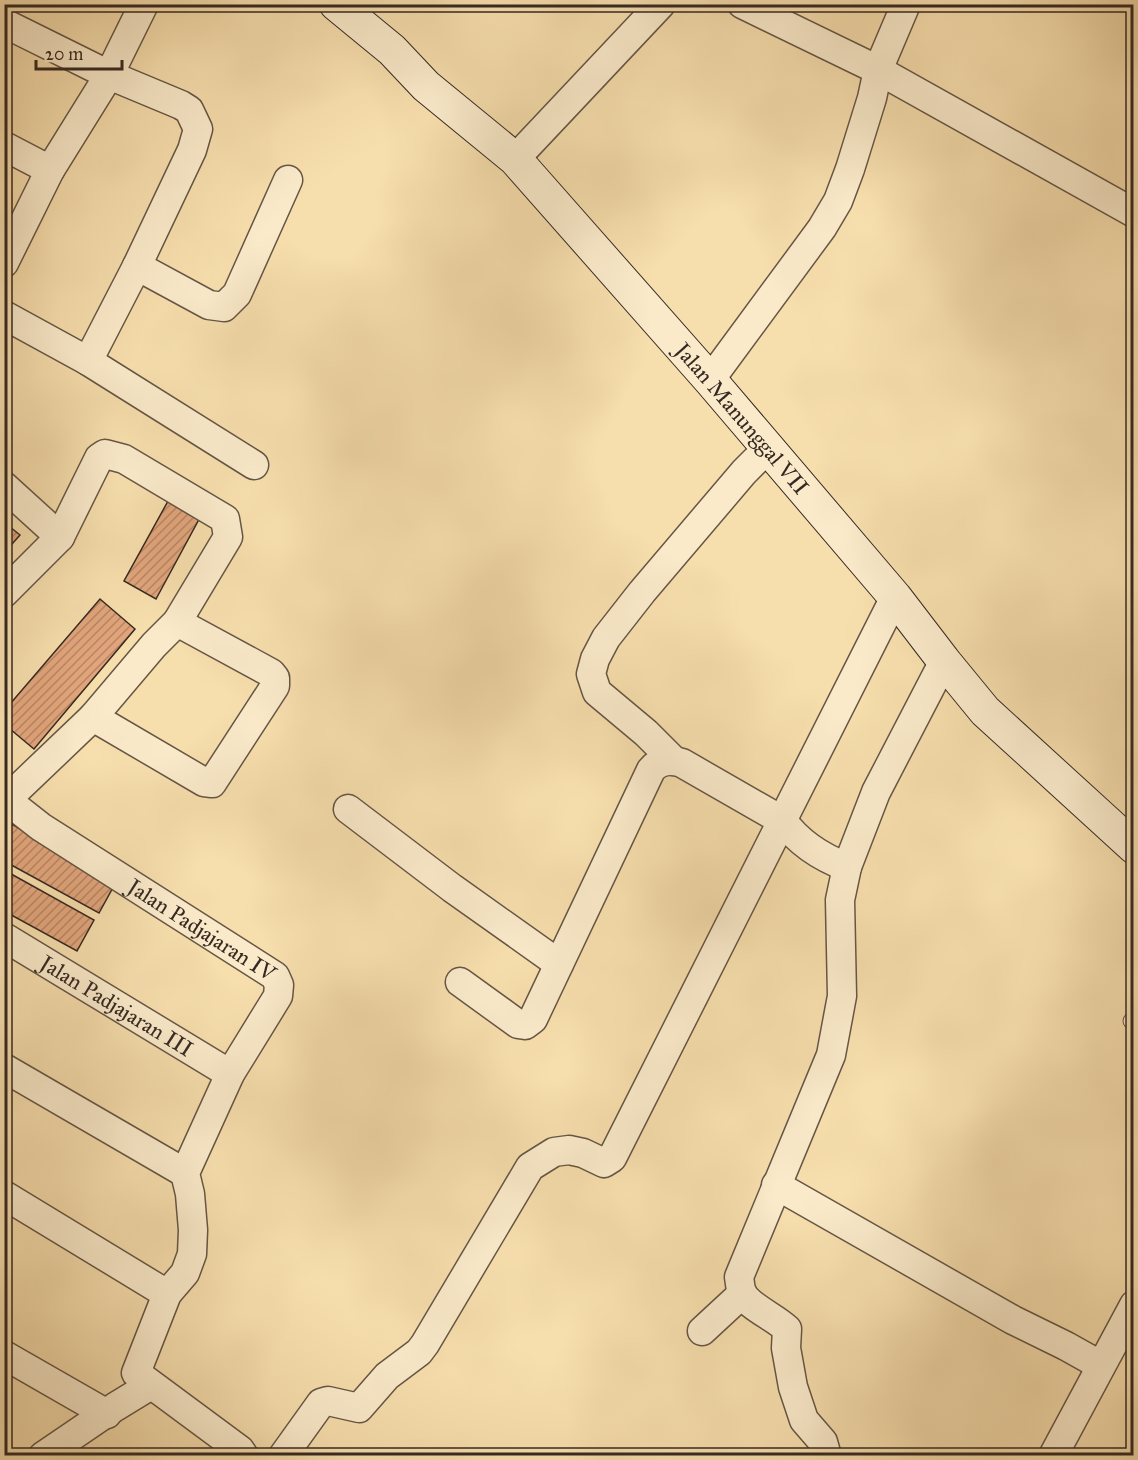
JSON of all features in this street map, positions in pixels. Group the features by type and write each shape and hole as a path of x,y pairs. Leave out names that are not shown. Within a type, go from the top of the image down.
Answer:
{"street":[{"path":"4,262 50,170 109,75 144,4"},
{"name":"Jalan Manunggal VII","path":"336,4 392,50 426,86 515,159 710,380 895,597 985,711 1134,847"},
{"path":"515,159 661,4"},
{"path":"742,4 878,70 1134,213"},
{"path":"710,380 822,228 838,201 873,98 878,70 906,4"},
{"path":"4,23 109,75 181,105 189,110 198,129 192,150 137,266 88,361"},
{"path":"4,146 50,170"},
{"path":"137,266 209,305 224,307 237,294 288,180"},
{"path":"4,315 88,361 254,465"},
{"path":"674,761 646,733 597,692 591,674 595,659 606,638 642,592 744,472 768,448"},
{"path":"4,593 60,537 99,458 105,454 124,459 225,519 228,537 177,622 154,645 93,717 5,800"},
{"path":"4,486 60,537"},
{"path":"283,1455 321,1403 328,1401 359,1408 396,1367 419,1352 530,1167 554,1152 569,1150 604,1163 612,1158 895,597"},
{"path":"93,717 204,782 213,783 275,686 275,678 271,673 177,622"},
{"path":"827,1455 823,1442 804,1420 793,1387 786,1347 787,1329 742,1294 739,1277 834,1044 842,996 840,900 847,867 876,792 944,661"},
{"path":"460,982 510,1019 525,1025 533,1019 651,770 659,762 682,763 783,821 788,829 826,859 847,867"},
{"name":"Jalan Padjajaran IV","path":"5,800 41,827 276,976 279,985 278,996 230,1074 185,1173"},
{"path":"348,809 559,964"},
{"name":"Jalan Padjajaran III","path":"4,937 230,1074"},
{"path":"4,1068 185,1173 190,1194 192,1254 185,1273 167,1294 143,1379 107,1414 43,1455"},
{"path":"776,1185 1013,1320 1100,1365"},
{"path":"4,1195 167,1294"},
{"path":"702,1331 742,1294"},
{"path":"1053,1455 1134,1305"},
{"path":"4,1355 107,1414"},
{"path":"143,1379 239,1454"}],"building":[{"path":"173,492 204,510 156,599 124,581"},
{"path":"4,522 20,535 4,553"},
{"path":"100,599 135,629 34,749 4,724 4,711"},
{"path":"8,822 116,882 99,913 4,861 4,829"},
{"path":"4,870 94,920 77,951 4,911"}]}
